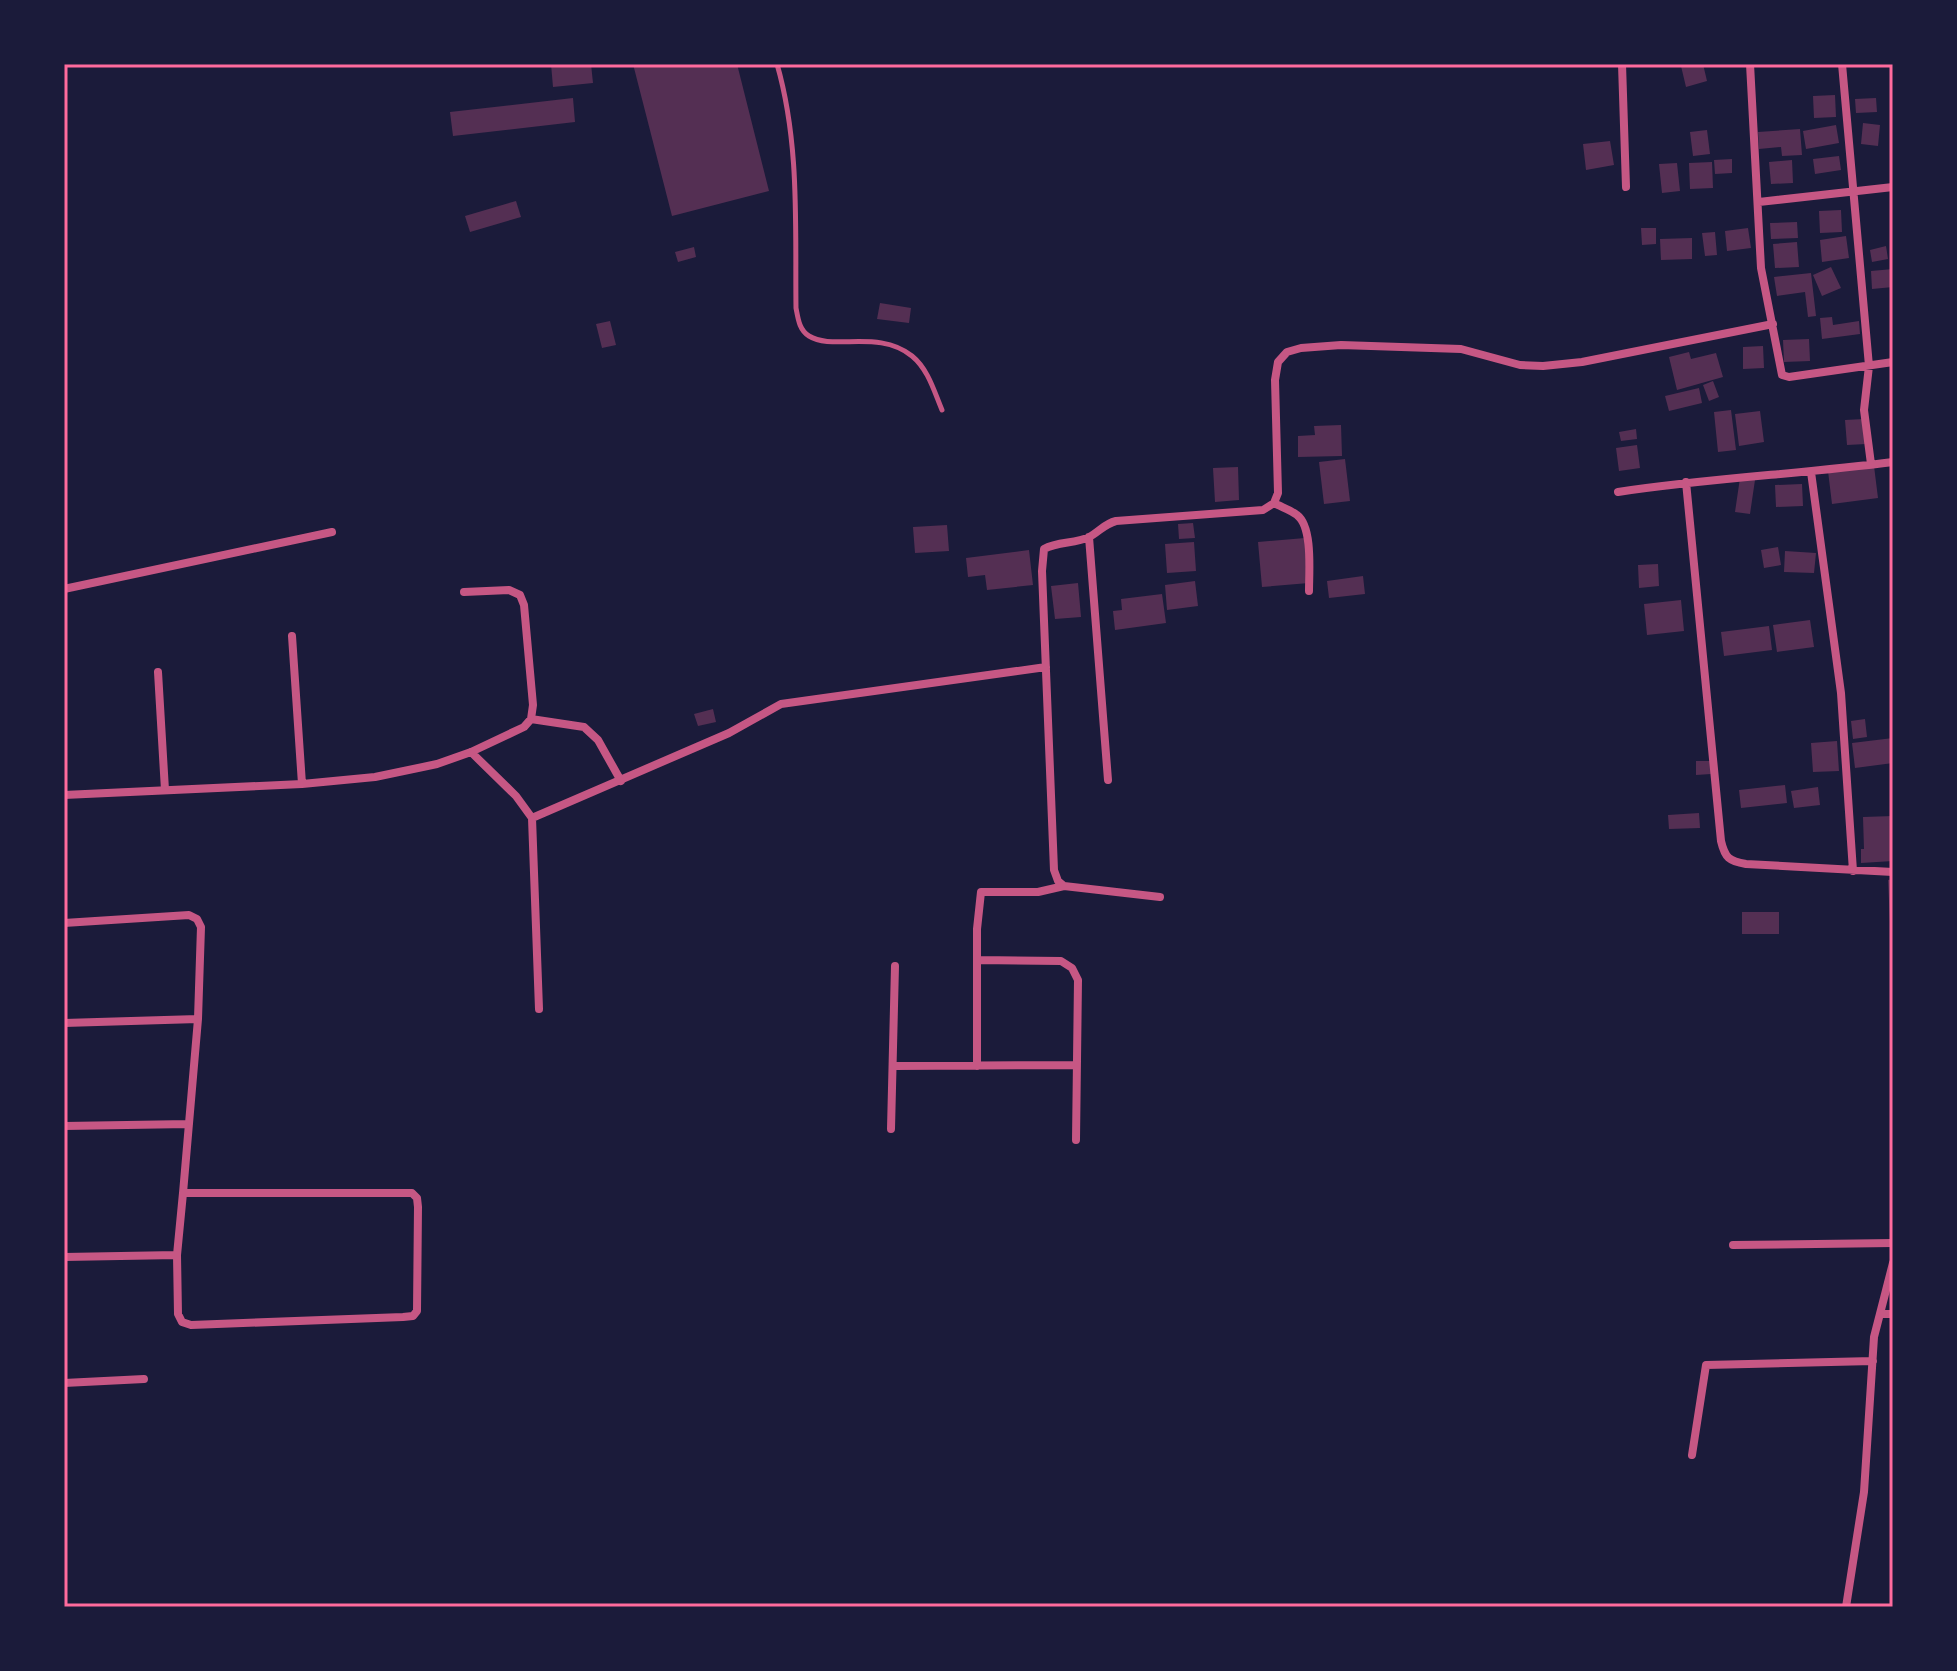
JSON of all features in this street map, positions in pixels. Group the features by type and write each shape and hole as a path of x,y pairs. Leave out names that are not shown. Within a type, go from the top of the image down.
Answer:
{"street":[{"path":"1622,64 1626,187"},
{"path":"1750,64 1761,268 1782,375 1789,377 1893,362"},
{"path":"1842,64 1869,366 1864,410 1871,464"},
{"path":"1759,202 1893,187"},
{"path":"1064,886 1058,881 1054,870 1042,571 1044,549 1089,537 1105,524 1116,521 1263,510 1274,503 1278,493 1275,380 1278,362 1287,352 1341,345 1461,349 1520,365 1543,366 1595,359 1773,324"},
{"path":"1618,492 1686,482 1893,462"},
{"path":"1811,472 1841,693 1853,871"},
{"path":"1686,482 1724,856 1732,862 1746,864 1893,872"},
{"path":"1274,503 1296,514 1304,522 1309,591"},
{"path":"64,589 332,532"},
{"path":"1089,537 1108,780"},
{"path":"64,795 302,784 375,777 437,764 524,727 531,719 533,705 524,605 520,595 509,590 464,592"},
{"path":"292,636 302,784"},
{"path":"532,818 729,733 781,704 1046,667"},
{"path":"158,672 165,790"},
{"path":"531,719 584,727 598,740 621,781"},
{"path":"471,752 516,796 532,818 539,1009"},
{"path":"977,1066 977,929 981,892 1038,892 1064,886 1160,897"},
{"path":"64,923 189,915 197,919 203,936 177,1255 178,1314 182,1322 191,1325 403,1317 413,1316 417,1311 418,1207 417,1198 412,1193 183,1193"},
{"path":"978,960 1061,961 1072,968 1078,980 1076,1140"},
{"path":"891,1129 895,966"},
{"path":"64,1023 198,1019"},
{"path":"894,1066 1076,1065"},
{"path":"64,1126 189,1124"},
{"path":"1733,1245 1893,1243"},
{"path":"64,1257 177,1255"},
{"path":"1846,1607 1864,1492 1874,1337 1893,1263"},
{"path":"1880,1314 1893,1314"},
{"path":"1692,1455 1706,1365 1873,1361"},
{"path":"64,1383 144,1379"}],"lane":[{"path":"777,64 790,125 796,199 796,308 800,326 809,336 830,341 864,340 891,344 910,354 924,368 942,410"}],"building":[{"path":"551,64 591,64 593,83 553,87"},
{"path":"633,64 737,64 769,191 672,216"},
{"path":"1703,64 1707,81 1686,87 1681,66"},
{"path":"1835,95 1836,117 1814,118 1813,96"},
{"path":"573,98 575,122 453,136 450,112"},
{"path":"1876,98 1877,112 1856,113 1855,99"},
{"path":"1863,123 1880,125 1878,146 1861,144"},
{"path":"1836,125 1839,143 1806,149 1803,131"},
{"path":"1800,129 1802,155 1782,156 1781,147 1759,149 1758,132"},
{"path":"1707,130 1710,154 1693,156 1690,132"},
{"path":"1610,141 1614,165 1586,170 1583,144"},
{"path":"1839,156 1841,170 1815,174 1813,159"},
{"path":"1732,159 1732,173 1715,174 1714,160"},
{"path":"1792,160 1793,183 1771,184 1769,162"},
{"path":"1712,162 1713,188 1690,189 1689,163"},
{"path":"1677,163 1680,191 1662,193 1659,164"},
{"path":"516,201 521,217 470,232 465,216"},
{"path":"1841,210 1842,232 1820,233 1819,211"},
{"path":"1797,222 1798,238 1771,239 1770,223"},
{"path":"1641,228 1656,228 1656,244 1642,245"},
{"path":"1748,228 1751,248 1727,251 1725,231"},
{"path":"1715,232 1717,255 1705,256 1702,233"},
{"path":"1846,236 1849,258 1822,262 1820,240"},
{"path":"1692,238 1692,259 1661,260 1660,239"},
{"path":"1797,242 1799,267 1775,268 1773,244"},
{"path":"1886,246 1888,259 1872,262 1870,250"},
{"path":"694,247 696,257 678,262 675,252"},
{"path":"1831,267 1841,288 1822,296 1813,275"},
{"path":"1893,269 1893,287 1872,289 1871,271"},
{"path":"1811,273 1816,316 1808,317 1805,292 1777,296 1774,277"},
{"path":"880,303 911,308 909,323 877,319"},
{"path":"1832,317 1833,325 1859,321 1860,334 1822,339 1820,318"},
{"path":"610,321 616,345 602,348 596,324"},
{"path":"1809,339 1810,361 1784,362 1783,340"},
{"path":"1763,346 1764,368 1743,369 1743,347"},
{"path":"1689,352 1691,359 1716,353 1723,377 1677,390 1669,357"},
{"path":"1713,381 1719,397 1709,401 1703,385"},
{"path":"1699,388 1702,403 1669,411 1665,396"},
{"path":"1731,410 1736,450 1718,452 1714,412"},
{"path":"1760,411 1764,442 1739,446 1735,414"},
{"path":"1864,419 1866,444 1847,445 1845,420"},
{"path":"1341,425 1342,456 1298,457 1298,436 1315,435 1314,426"},
{"path":"1636,429 1637,439 1621,441 1619,432"},
{"path":"1637,445 1640,468 1619,471 1616,448"},
{"path":"1345,459 1350,501 1324,504 1319,462"},
{"path":"1874,466 1878,498 1832,504 1828,471"},
{"path":"1238,467 1239,500 1215,502 1213,468"},
{"path":"1740,478 1755,480 1750,514 1735,512"},
{"path":"1802,484 1803,506 1776,507 1775,485"},
{"path":"1193,523 1195,538 1179,539 1178,524"},
{"path":"947,525 949,551 915,553 913,527"},
{"path":"1305,538 1309,583 1262,587 1258,542"},
{"path":"1194,542 1196,571 1167,573 1165,544"},
{"path":"1778,547 1781,565 1764,568 1761,550"},
{"path":"1029,550 1033,585 987,590 985,575 968,577 966,558"},
{"path":"1785,551 1816,553 1814,573 1784,572"},
{"path":"1658,564 1659,586 1639,588 1638,565"},
{"path":"1363,576 1365,594 1329,598 1327,581"},
{"path":"1195,581 1198,606 1167,610 1165,585"},
{"path":"1078,583 1081,617 1055,619 1051,586"},
{"path":"1162,594 1166,623 1115,630 1113,611 1122,610 1121,599"},
{"path":"1681,600 1684,631 1647,635 1644,604"},
{"path":"1810,620 1814,647 1777,652 1773,625"},
{"path":"1769,626 1772,650 1724,656 1721,632"},
{"path":"713,709 716,722 698,726 694,714"},
{"path":"1865,719 1867,737 1853,739 1851,721"},
{"path":"1893,738 1893,763 1855,768 1852,743"},
{"path":"1837,741 1839,771 1813,772 1811,743"},
{"path":"1696,761 1711,761 1711,774 1696,775"},
{"path":"1785,785 1787,803 1741,808 1739,790"},
{"path":"1818,787 1820,805 1794,808 1791,791"},
{"path":"1699,813 1700,828 1669,829 1668,815"},
{"path":"1893,816 1893,861 1861,863 1863,817"},
{"path":"1893,879 1893,922 1890,922 1888,880"},
{"path":"1742,912 1779,912 1779,934 1742,934"}]}
